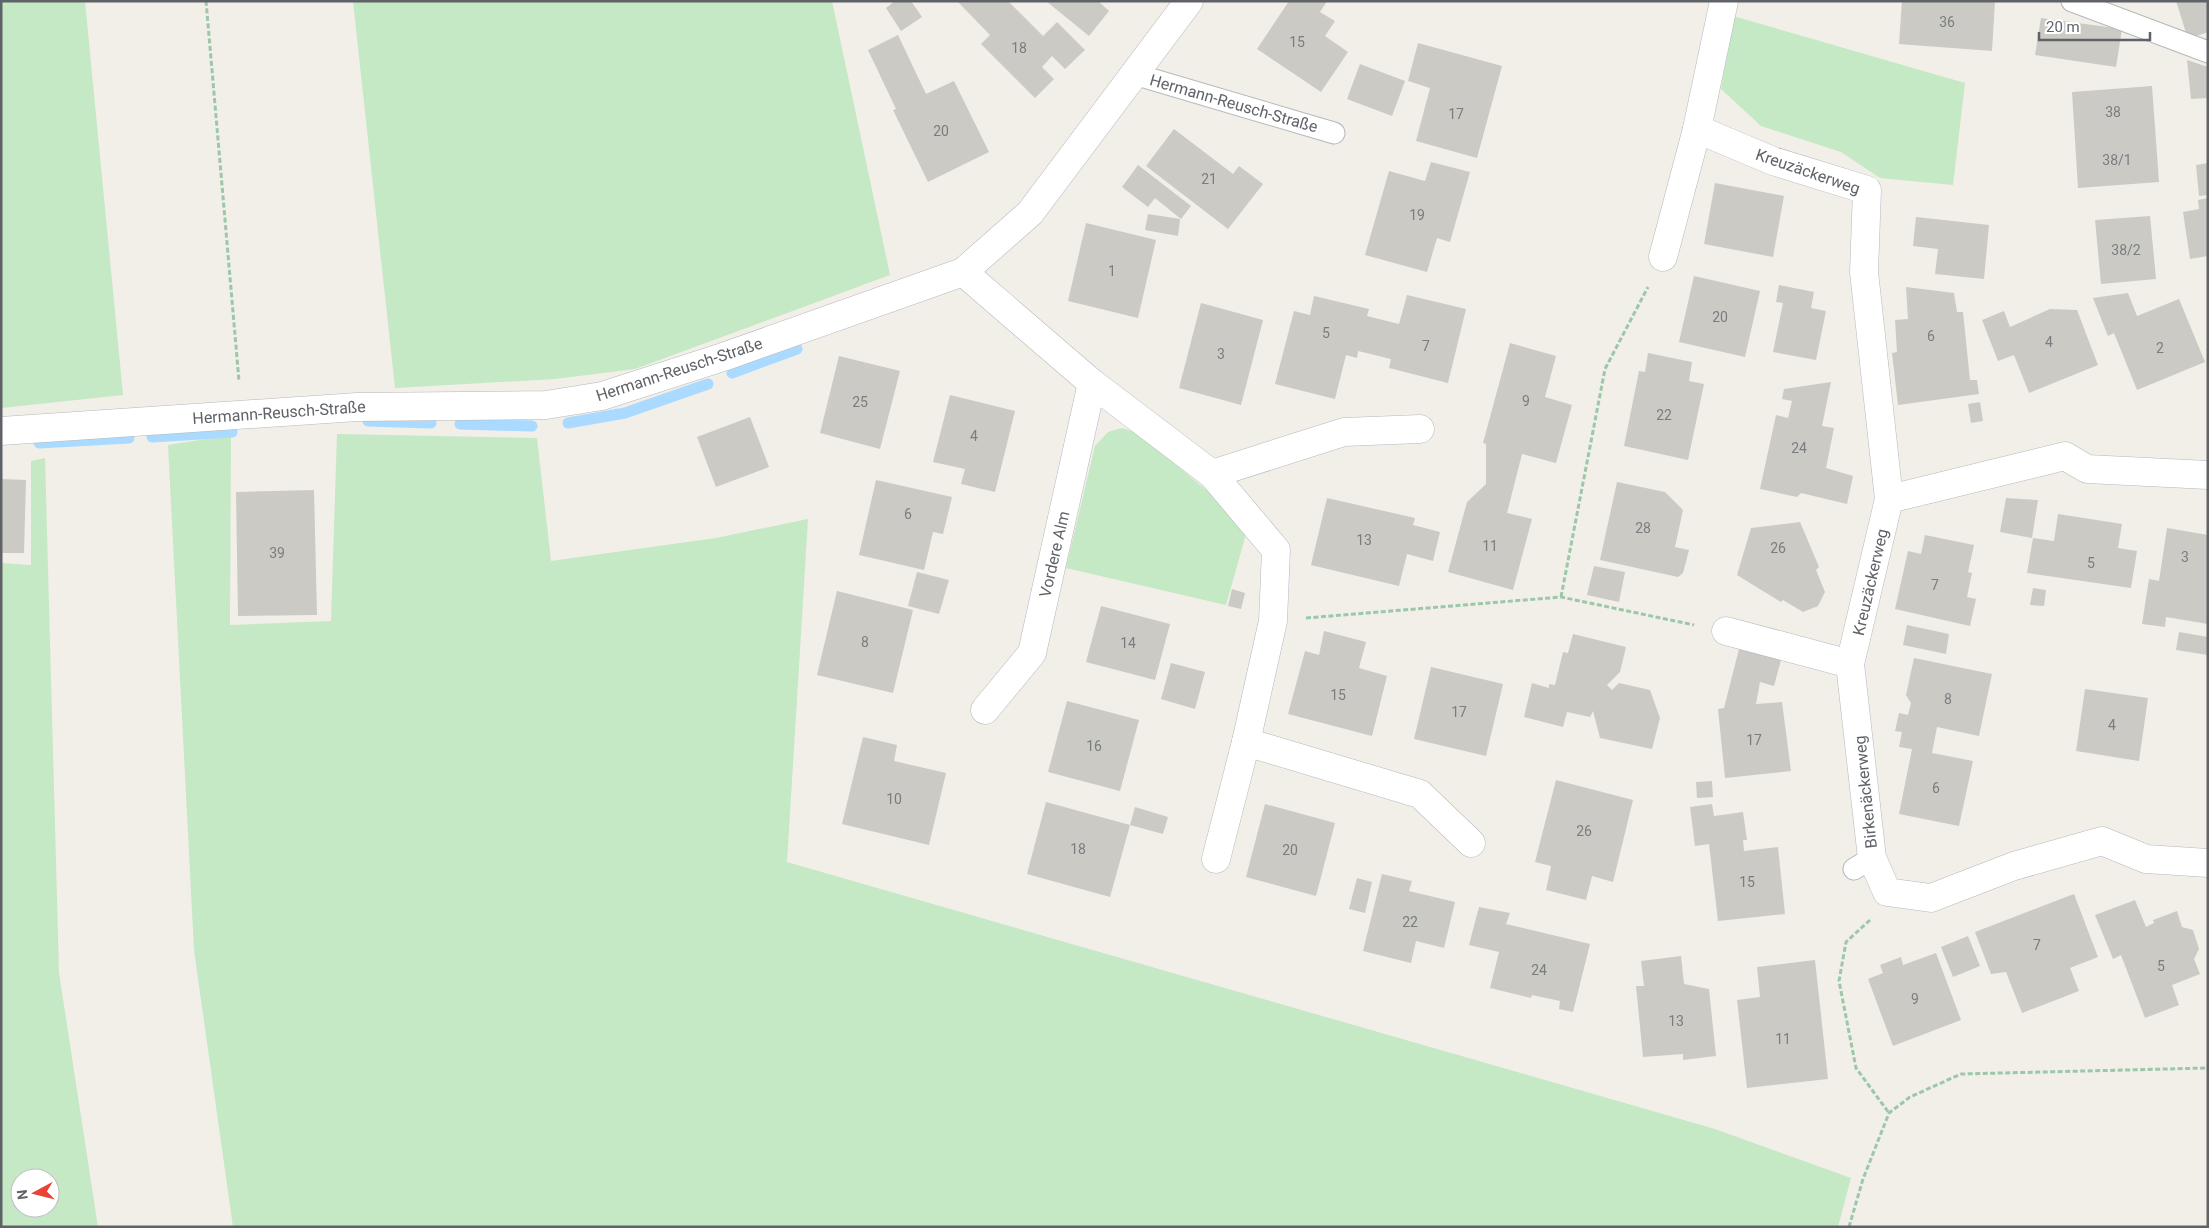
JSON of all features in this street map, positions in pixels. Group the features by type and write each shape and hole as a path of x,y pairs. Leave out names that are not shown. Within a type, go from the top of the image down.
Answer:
{"street":[{"name":"Hermann-Reusch-Straße","path":"1,430 357,407 546,405 602,396 723,357 963,272 1030,213 1189,1"},
{"path":"1663,257 1697,128 1724,1"},
{"name":"Kreuzäckerweg","path":"1697,128 1773,161 1867,190 1864,272 1889,499 1850,664"},
{"path":"963,272 1092,383 1212,474 1276,550 1273,621 1246,742 1216,859"},
{"name":"Vordere Alm","path":"985,710 1032,653 1092,383"},
{"path":"1212,474 1344,432 1420,429"},
{"path":"1889,499 1977,468 2065,456 2087,468 2208,475"},
{"path":"1726,631 1850,664"},
{"name":"Birkenäckerweg","path":"1850,664 1863,864 1887,892"},
{"path":"1246,742 1420,794 1471,843"},
{"path":"1887,892 1931,898 2012,860 2102,841 2146,859 2208,863"}],"lane":[{"path":"2072,1 2208,52"},
{"name":"Hermann-Reusch-Straße","path":"1134,74 1334,133"}],"path":[{"path":"206,1 242,414"},
{"path":"1561,597 1605,369 1663,257"},
{"path":"1273,621 1561,597 1726,631"},
{"path":"1887,892 1867,924 1846,942 1839,981 1856,1068 1889,1113"},
{"path":"1849,1227 1863,1179 1889,1113 1910,1097 1960,1074 2208,1068"}],"green space":[{"path":"1,1 85,1 123,395 1,408"},
{"path":"353,1 832,1 890,275 635,369 555,379 395,388"},
{"path":"1733,16 1965,83 1953,185 1880,178 1841,152 1761,126 1721,89"},
{"path":"1122,428 1138,433 1217,499 1246,534 1226,605 1066,568 1095,446 1108,432"},
{"path":"337,434 537,438 551,561 716,538 808,519 787,862 1715,1129 1851,1178 1838,1227 233,1227 194,950 168,445 231,435 230,625 331,621"},
{"path":"45,458 59,973 98,1227 1,1227 1,563 31,565 31,461"}],"building":[{"path":"895,1 911,1 922,17 901,31 886,8"},
{"path":"957,1 1008,1 1043,36 1057,22 1085,50 1065,69 1052,56 1042,67 1054,79 1035,98 981,44 990,35"},
{"path":"1046,1 1098,1 1109,11 1089,36"},
{"path":"1289,1 1327,1 1320,12 1335,21 1325,36 1348,52 1321,92 1257,49"},
{"path":"1902,1 1995,1 1992,51 1899,44"},
{"path":"2176,1 2208,1 2208,32 2188,39"},
{"path":"2041,18 2122,29 2116,67 2035,55"},
{"path":"898,35 926,94 954,81 989,152 928,182 893,110 896,109 868,50"},
{"path":"1418,43 1502,66 1477,158 1416,141 1430,88 1408,81"},
{"path":"2187,60 2208,67 2208,98 2191,99"},
{"path":"1360,64 1405,81 1392,116 1347,99"},
{"path":"2152,86 2159,182 2078,188 2072,92"},
{"path":"1174,129 1233,174 1239,166 1263,184 1228,229 1146,166"},
{"path":"1431,162 1470,172 1450,242 1437,238 1427,272 1365,255 1389,171 1425,181"},
{"path":"2208,163 2208,195 2199,196 2196,165"},
{"path":"1138,165 1191,206 1181,219 1155,198 1148,207 1122,187"},
{"path":"1715,183 1784,196 1773,257 1704,244"},
{"path":"2208,198 2208,256 2190,259 2183,212 2199,209 2198,200"},
{"path":"1148,214 1180,219 1178,236 1145,230"},
{"path":"2150,216 2156,279 2101,284 2095,220"},
{"path":"1916,217 1989,225 1984,279 1935,274 1938,249 1913,246"},
{"path":"1086,223 1156,240 1138,318 1068,301"},
{"path":"1694,276 1760,291 1745,357 1679,342"},
{"path":"1779,285 1814,292 1811,308 1826,311 1816,360 1773,352 1783,303 1776,302"},
{"path":"1906,287 1954,293 1957,312 1963,312 1970,380 1977,380 1979,394 1898,405 1892,353 1897,352 1895,320 1908,319"},
{"path":"2128,293 2137,316 2179,299 2205,362 2137,390 2114,333 2108,336 2093,298"},
{"path":"1407,295 1466,309 1448,383 1389,368 1391,359 1358,351 1357,358 1346,355 1335,399 1275,384 1294,311 1310,315 1314,296 1369,309 1367,316 1399,324"},
{"path":"1201,303 1263,320 1241,405 1179,388"},
{"path":"2050,309 2077,310 2098,365 2029,393 2014,355 1998,361 1982,320 2004,311 2010,327"},
{"path":"1510,343 1556,356 1545,397 1572,405 1556,463 1522,454 1507,513 1532,519 1513,590 1448,572 1467,502 1486,484 1486,444 1483,443"},
{"path":"1648,353 1692,362 1689,381 1704,384 1688,460 1624,446 1639,371 1645,372"},
{"path":"839,356 900,371 880,449 820,433"},
{"path":"1831,382 1822,426 1834,428 1826,468 1853,476 1847,504 1801,493 1797,497 1760,489 1776,415 1788,418 1792,401 1782,399 1784,389"},
{"path":"950,395 1015,411 995,492 961,484 965,469 933,462"},
{"path":"1980,402 1983,421 1971,423 1968,404"},
{"path":"750,417 769,467 716,487 697,437"},
{"path":"1,479 26,480 24,553 1,553"},
{"path":"876,480 952,497 943,534 933,532 924,570 859,555"},
{"path":"1617,482 1665,492 1683,510 1675,547 1689,550 1683,573 1678,577 1600,560"},
{"path":"314,490 317,615 238,616 236,492"},
{"path":"1327,498 1415,518 1413,525 1440,532 1433,561 1407,554 1399,586 1311,565"},
{"path":"2006,498 2038,500 2032,538 2000,532"},
{"path":"2058,514 2122,524 2118,548 2137,551 2131,588 2027,573 2033,538 2054,541"},
{"path":"1800,522 1819,567 1816,570 1825,592 1818,606 1803,612 1783,600 1781,602 1737,575 1751,528"},
{"path":"2167,528 2208,535 2208,624 2166,617 2165,627 2142,624 2149,579 2159,581"},
{"path":"1925,535 1974,545 1968,572 1972,573 1967,597 1976,599 1970,626 1895,609 1908,551 1921,554"},
{"path":"1594,566 1625,572 1619,602 1587,595"},
{"path":"917,572 949,580 939,614 908,606"},
{"path":"2033,588 2046,590 2044,606 2030,605"},
{"path":"1232,589 1245,593 1241,609 1228,606"},
{"path":"837,591 913,610 893,693 817,675"},
{"path":"1101,606 1170,624 1155,680 1086,662"},
{"path":"1907,625 1949,634 1946,654 1903,645"},
{"path":"1324,631 1366,642 1359,668 1387,676 1372,736 1288,714 1305,651 1319,655"},
{"path":"2179,632 2208,637 2208,655 2176,650"},
{"path":"1573,634 1626,647 1620,672 1607,685 1612,690 1619,683 1650,690 1660,718 1652,749 1600,738 1593,711 1590,717 1567,712 1563,727 1524,717 1532,683 1549,688 1549,684 1555,685 1563,652 1568,653"},
{"path":"1739,649 1781,660 1774,686 1760,682 1756,704 1782,702 1791,771 1725,778 1718,709 1724,708"},
{"path":"1914,658 1992,674 1979,736 1937,727 1932,753 1973,761 1959,826 1899,814 1912,749 1899,747 1902,732 1895,731 1899,713 1908,715 1911,703 1906,695"},
{"path":"1171,663 1205,672 1195,709 1161,699"},
{"path":"1431,667 1503,684 1486,756 1414,739"},
{"path":"2085,689 2148,698 2139,761 2076,751"},
{"path":"1067,701 1139,720 1120,791 1048,772"},
{"path":"863,737 897,745 894,761 946,773 929,845 842,824"},
{"path":"1556,780 1633,800 1613,882 1592,876 1586,900 1546,890 1551,866 1535,862"},
{"path":"1712,781 1713,797 1697,798 1696,782"},
{"path":"1046,802 1130,825 1110,897 1027,874"},
{"path":"1265,804 1335,823 1316,896 1246,877"},
{"path":"1712,804 1714,816 1743,812 1747,840 1743,840 1744,851 1778,847 1785,914 1718,921 1709,844 1695,846 1690,807"},
{"path":"1135,807 1168,817 1163,834 1130,825"},
{"path":"1382,874 1412,881 1409,891 1455,902 1444,948 1416,941 1411,963 1363,951"},
{"path":"1357,878 1372,882 1365,913 1349,909"},
{"path":"2074,894 2098,957 2070,968 2079,991 2022,1013 2006,972 1991,974 1975,932"},
{"path":"2135,900 2146,927 2154,923 2153,920 2177,911 2182,927 2193,930 2199,949 2194,959 2200,974 2172,985 2179,1005 2145,1018 2121,955 2113,959 2095,915"},
{"path":"1479,907 1510,913 1506,924 1590,944 1573,1012 1559,1009 1560,1001 1532,995 1531,998 1490,988 1499,952 1469,945"},
{"path":"1968,936 1980,966 1953,977 1941,947"},
{"path":"1936,953 1961,1020 1893,1046 1868,979 1883,973 1880,965 1901,957 1903,965"},
{"path":"1681,956 1684,984 1709,989 1716,1056 1683,1060 1683,1054 1643,1057 1636,986 1644,986 1641,961"},
{"path":"1815,960 1828,1079 1747,1088 1737,1000 1760,997 1757,967"}],"waterway":[{"path":"732,373 797,349"},
{"path":"568,423 625,413 708,384"},
{"path":"368,421 431,423"},
{"path":"460,424 532,426"},
{"path":"152,437 232,432"},
{"path":"39,443 129,438"}]}
